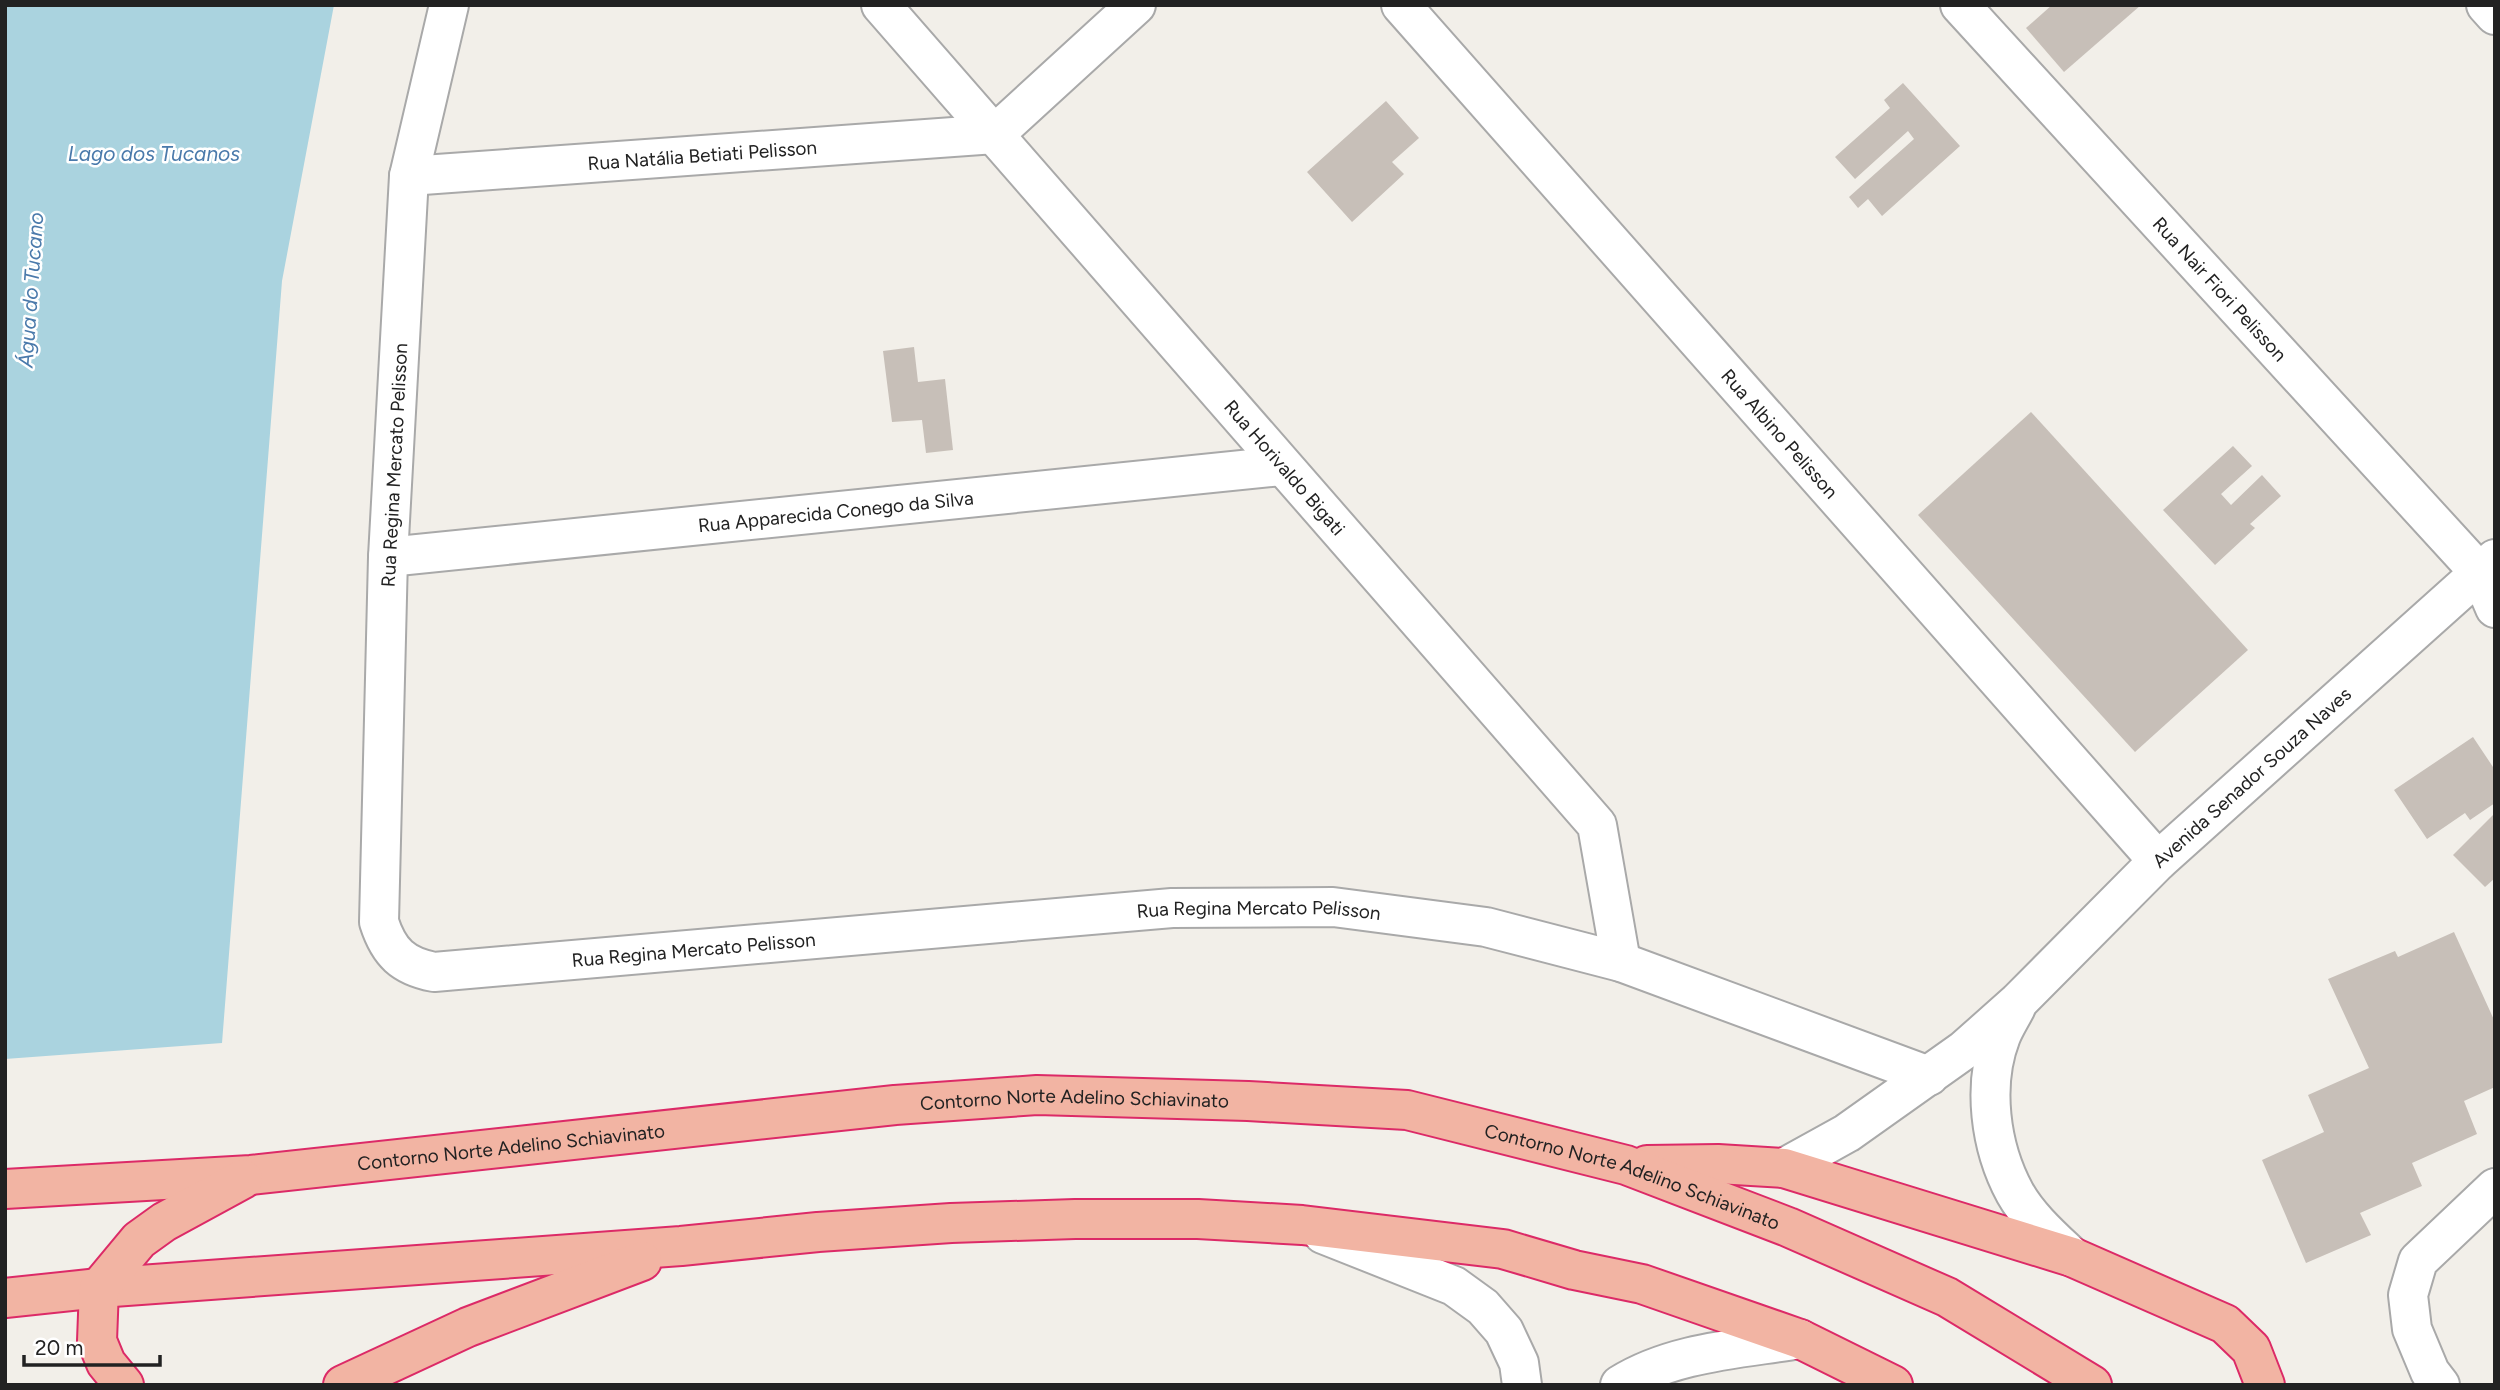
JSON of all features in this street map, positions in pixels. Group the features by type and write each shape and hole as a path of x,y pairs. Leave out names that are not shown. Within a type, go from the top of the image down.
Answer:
{"highway":[{"name":"Contorno Norte Adelino Schiavinato","path":"5,1189 251,1175 895,1105 1063,1094 1407,1110 1626,1165 1788,1227 1947,1297 2092,1385"},
{"path":"1626,1165 1717,1164 1784,1168 2072,1257 2225,1324 2251,1349 2265,1385"},
{"path":"124,1385 106,1363 97,1340 99,1288 139,1240 164,1222 251,1175"},
{"path":"5,1298 99,1288 681,1246 818,1232 951,1223 1198,1219 1302,1225 1503,1249 1574,1270 1642,1284 1800,1339 1893,1385"},
{"path":"343,1385 468,1327 681,1246"}],"street":[{"name":"Rua Regina Mercato Pelisson","path":"449,5 409,176 388,557 379,922 384,939 398,957 414,968 435,972 1172,908 1333,907 1486,928 1621,962 1929,1076"},
{"name":"Rua Horivaldo Bigati","path":"881,5 1597,825 1621,962"},
{"path":"995,134 1136,5"},
{"name":"Rua Albino Pelisson","path":"1401,5 2158,860"},
{"name":"Rua Nair Fiori Pelisson","path":"1960,5 2487,566 2495,608"},
{"path":"2486,5 2495,15"},
{"name":"Rua Natália Betiati Pelisson","path":"409,176 995,134"},
{"name":"Rua Apparecida Conego da Silva","path":"388,557 1281,466"},
{"name":"Avenida Senador Souza Naves","path":"1784,1168 1847,1133 1964,1050 2018,1002 2158,860 2487,566"},
{"name":"Avenida Senador Souza Naves","path":"2018,1002 2001,1038 1992,1077 1991,1117 1999,1156 2015,1193 2039,1226 2072,1257"},
{"path":"2440,1385 2430,1372 2412,1329 2408,1295 2418,1261 2495,1188"},
{"path":"1302,1225 1454,1286 1483,1307 1504,1331 1519,1363 1522,1385"},
{"path":"1620,1385 1634,1376 1680,1358 1800,1339"}],"water":[{"name":"Lago dos Tucanos","path":"5,5 334,5 282,281 222,1043 5,1059"}],"building":[{"path":"2052,5 2141,5 2064,72 2026,28"},
{"path":"1903,83 1960,146 1882,216 1868,199 1858,208 1849,197 1914,139 1908,131 1855,179 1835,157 1890,108 1884,100"},
{"path":"1386,101 1419,138 1392,162 1404,174 1352,222 1307,172"},
{"path":"914,347 918,382 945,379 953,450 926,453 922,420 892,422 883,351"},
{"path":"2031,412 2248,650 2135,752 1918,515"},
{"path":"2233,446 2252,466 2221,494 2231,505 2262,475 2281,496 2250,524 2255,528 2215,565 2163,510"},
{"path":"2473,737 2495,770 2495,803 2470,820 2465,813 2427,839 2394,790"},
{"path":"2495,813 2495,878 2485,887 2453,855"},
{"path":"2454,932 2495,1022 2495,1087 2464,1101 2477,1134 2412,1163 2422,1186 2360,1213 2371,1235 2306,1263 2262,1160 2324,1132 2308,1095 2369,1068 2328,979 2395,951 2398,957"}],"water label":[{"name":"Água do Tucano","path":"31,290"}]}
